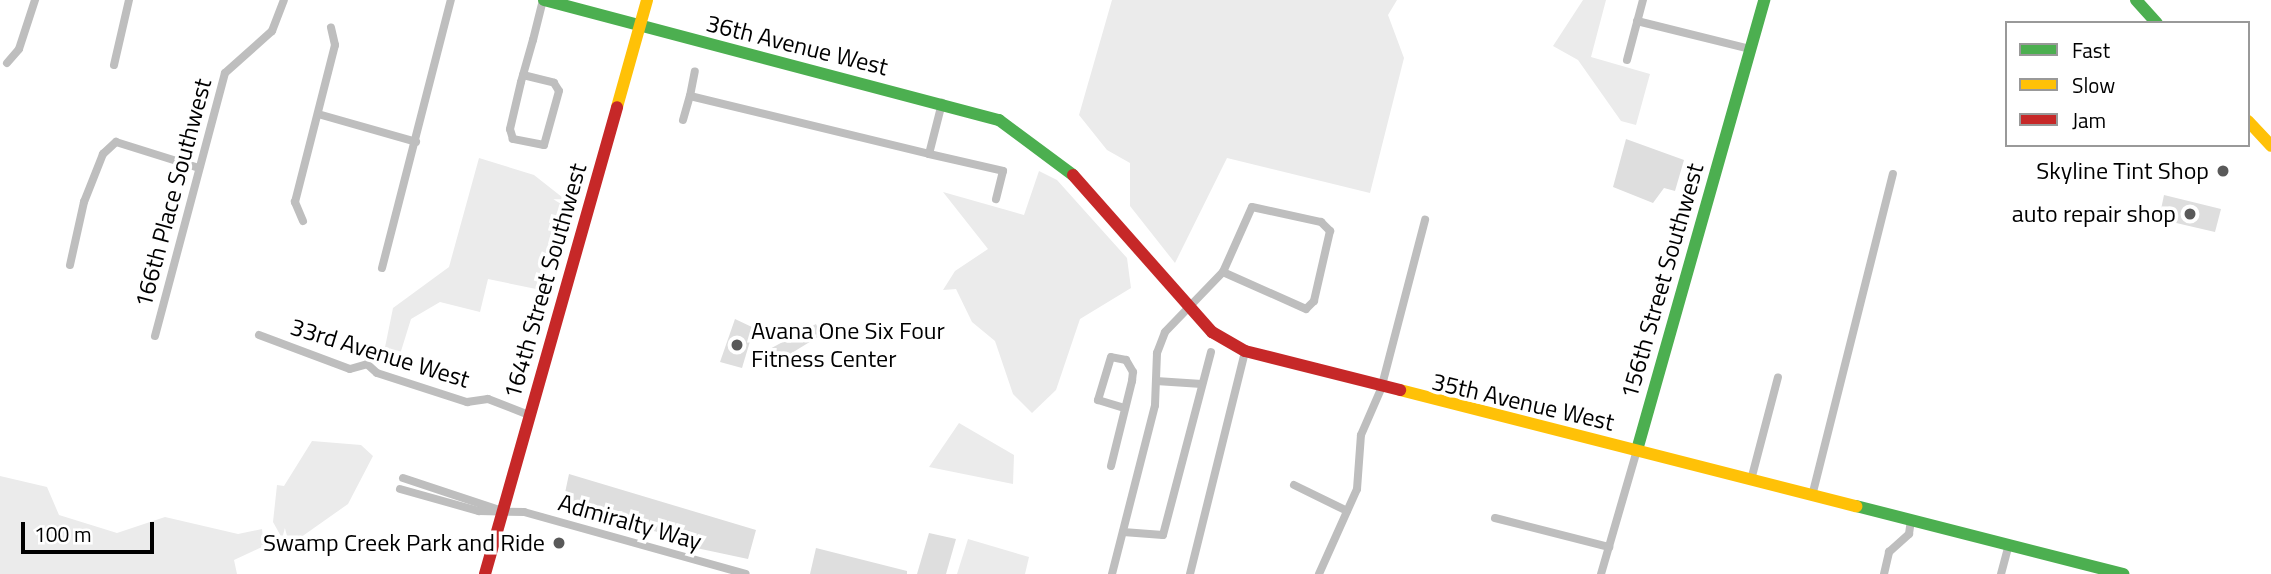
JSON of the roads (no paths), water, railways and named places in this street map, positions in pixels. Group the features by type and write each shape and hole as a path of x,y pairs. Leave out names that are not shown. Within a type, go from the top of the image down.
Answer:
{"main road":[{"name":"36th Avenue West","path":"544,0 639,29 942,103 999,120"},
{"name":"164th Street Southwest","path":"485,574 648,0"},
{"name":"156th Street Southwest","path":"1637,450 1764,0"},
{"path":"2136,0 2155,21"},
{"name":"35th Avenue West","path":"999,120 1067,169 1212,332 1245,351 1381,389 1637,450 2123,574"},
{"path":"2250,123 2271,146"}],"street":[{"path":"6,64 19,49 35,0"},
{"path":"114,65 129,0"},
{"name":"166th Place Southwest","path":"155,336 225,73 272,31 284,0"},
{"path":"382,268 451,0"},
{"path":"523,75 554,83 559,91 544,145 510,135 523,75 544,0"},
{"path":"1627,60 1643,0"},
{"path":"1637,21 1750,49"},
{"path":"303,220 295,202 335,45 331,27"},
{"path":"683,120 695,71"},
{"path":"690,96 1003,172 996,199"},
{"path":"929,154 942,103"},
{"path":"318,114 416,142"},
{"path":"70,265 84,202 103,154 116,142 199,168"},
{"path":"1812,496 1893,174"},
{"path":"1112,574 1166,332 1223,272 1252,207 1321,222 1330,231 1314,301 1306,309 1223,272"},
{"path":"1319,574 1357,489 1361,435 1381,389 1425,220"},
{"name":"33rd Avenue West","path":"259,335 350,369 367,364 377,373 467,402 488,399 529,415"},
{"path":"1190,574 1245,351"},
{"path":"1123,532 1163,535 1211,352"},
{"path":"1111,467 1125,408 1133,372 1126,360 1111,357 1098,400 1125,408"},
{"path":"1751,480 1778,377"},
{"path":"1156,381 1202,384"},
{"name":"156th Street Southwest","path":"1601,574 1637,450"},
{"path":"403,478 502,512"},
{"path":"1294,485 1347,512"},
{"path":"400,489 502,512"},
{"name":"Admiralty Way","path":"502,512 746,574"},
{"path":"1495,518 1609,547"},
{"path":"1884,574 1889,552 1909,534 1911,520"},
{"path":"2001,574 2009,544"}],"place":[{"name":"Skyline Tint Shop","path":"2223,171"},
{"name":"auto repair shop","path":"2190,214"},
{"name":"Avana One Six Four Fitness Center","path":"737,345"},
{"name":"Swamp Creek Park and Ride","path":"559,543"}]}
